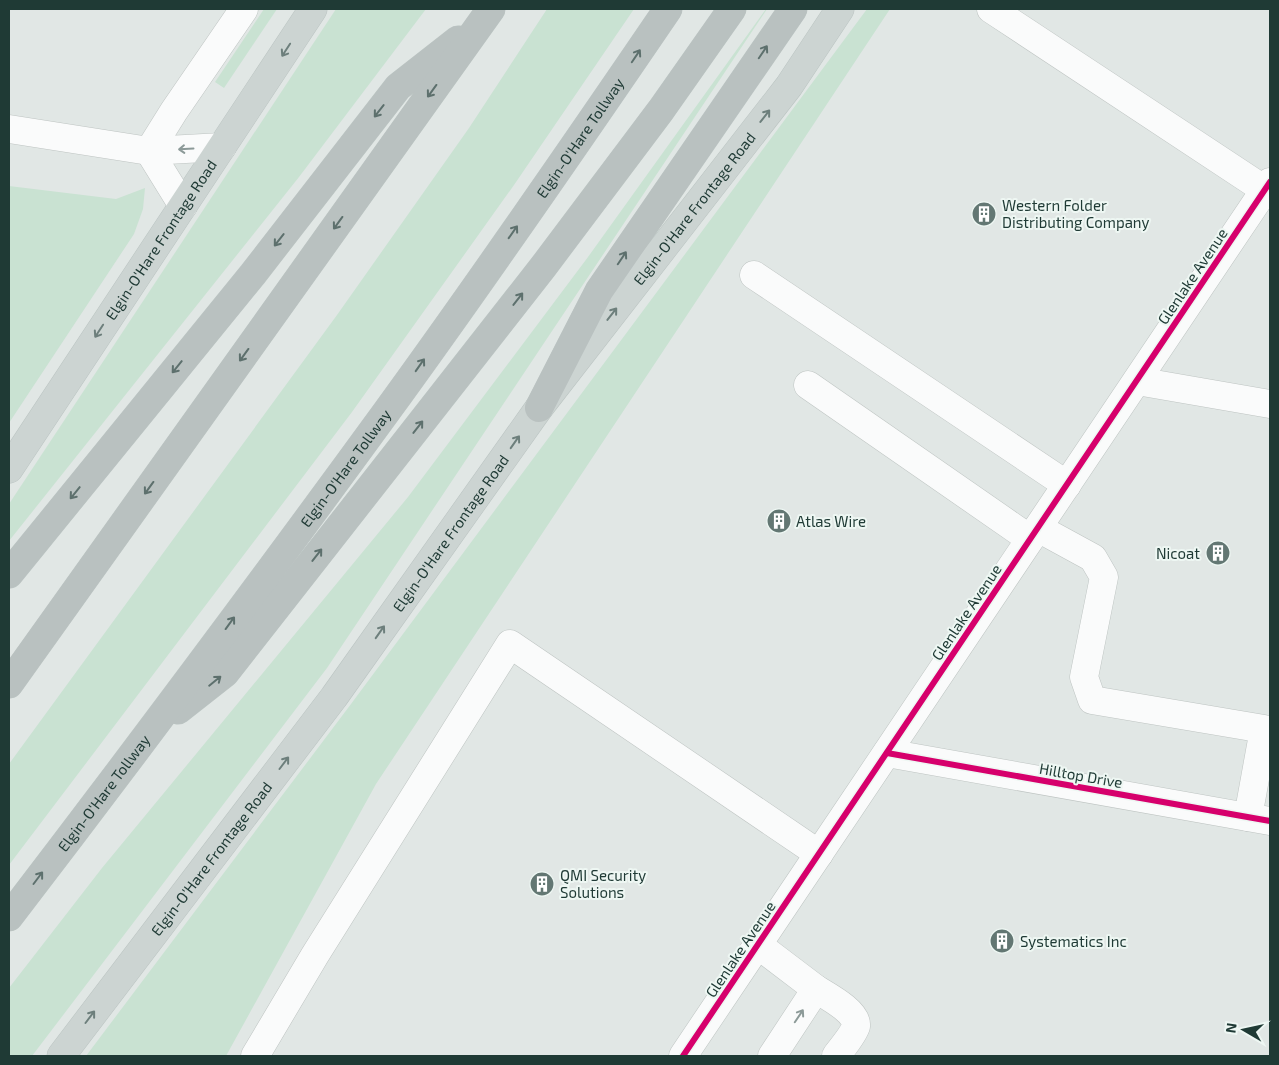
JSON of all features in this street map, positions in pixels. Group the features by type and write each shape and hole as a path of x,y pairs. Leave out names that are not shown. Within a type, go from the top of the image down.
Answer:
{"highway":[{"name":"Elgin-O'Hare Tollway","path":"9,917 150,733 394,401 556,173 668,9"},
{"path":"150,733 225,673 543,267 661,110 732,9"},
{"path":"539,408 599,291 793,9"},
{"path":"9,574 253,274 398,87 486,16"},
{"path":"9,684 486,16"}],"main road":[{"name":"Elgin-O'Hare Frontage Road","path":"9,469 313,9"},
{"name":"Elgin-O'Hare Frontage Road","path":"61,1056 334,697 539,408 789,86 840,9"}],"street":[{"path":"149,150 244,9"},
{"path":"991,9 1268,186"},
{"path":"9,130 149,150 222,147"},
{"path":"149,150 183,206"},
{"name":"Glenlake Avenue","path":"683,1056 1268,186"},
{"path":"754,275 1067,485"},
{"path":"1137,381 1270,404"},
{"path":"808,385 1034,533 1093,558 1104,577 1084,677 1092,700 1267,729 1259,819"},
{"path":"256,1056 315,954 510,644 819,854"},
{"name":"Hilltop Drive","path":"886,753 1259,819"},
{"path":"758,945 816,989 852,1013 856,1020 856,1027 836,1056"},
{"path":"772,1056 816,989"}],"green space":[{"path":"264,9 277,9 224,88 215,82"},
{"path":"336,9 426,9 299,177 9,541 9,504"},
{"path":"547,9 634,9 514,185 352,412 9,865 9,764 337,315 469,128"},
{"path":"766,9 327,668 32,1056 9,1056 9,988 102,868 408,497 588,257"},
{"path":"867,9 890,9 376,784 226,1056 86,1056 351,704"},
{"path":"9,186 116,199 145,188 143,209 134,234 9,423"}],"cycle path":[{"path":"683,1056 1270,182"},
{"path":"887,753 1270,821"}],"place":[{"name":"Western Folder Distributing Company","path":"984,214"},
{"name":"Atlas Wire","path":"779,521"},
{"name":"Nicoat","path":"1218,553"},
{"name":"QMI Security Solutions","path":"542,884"},
{"name":"Systematics Inc","path":"1002,941"}]}
